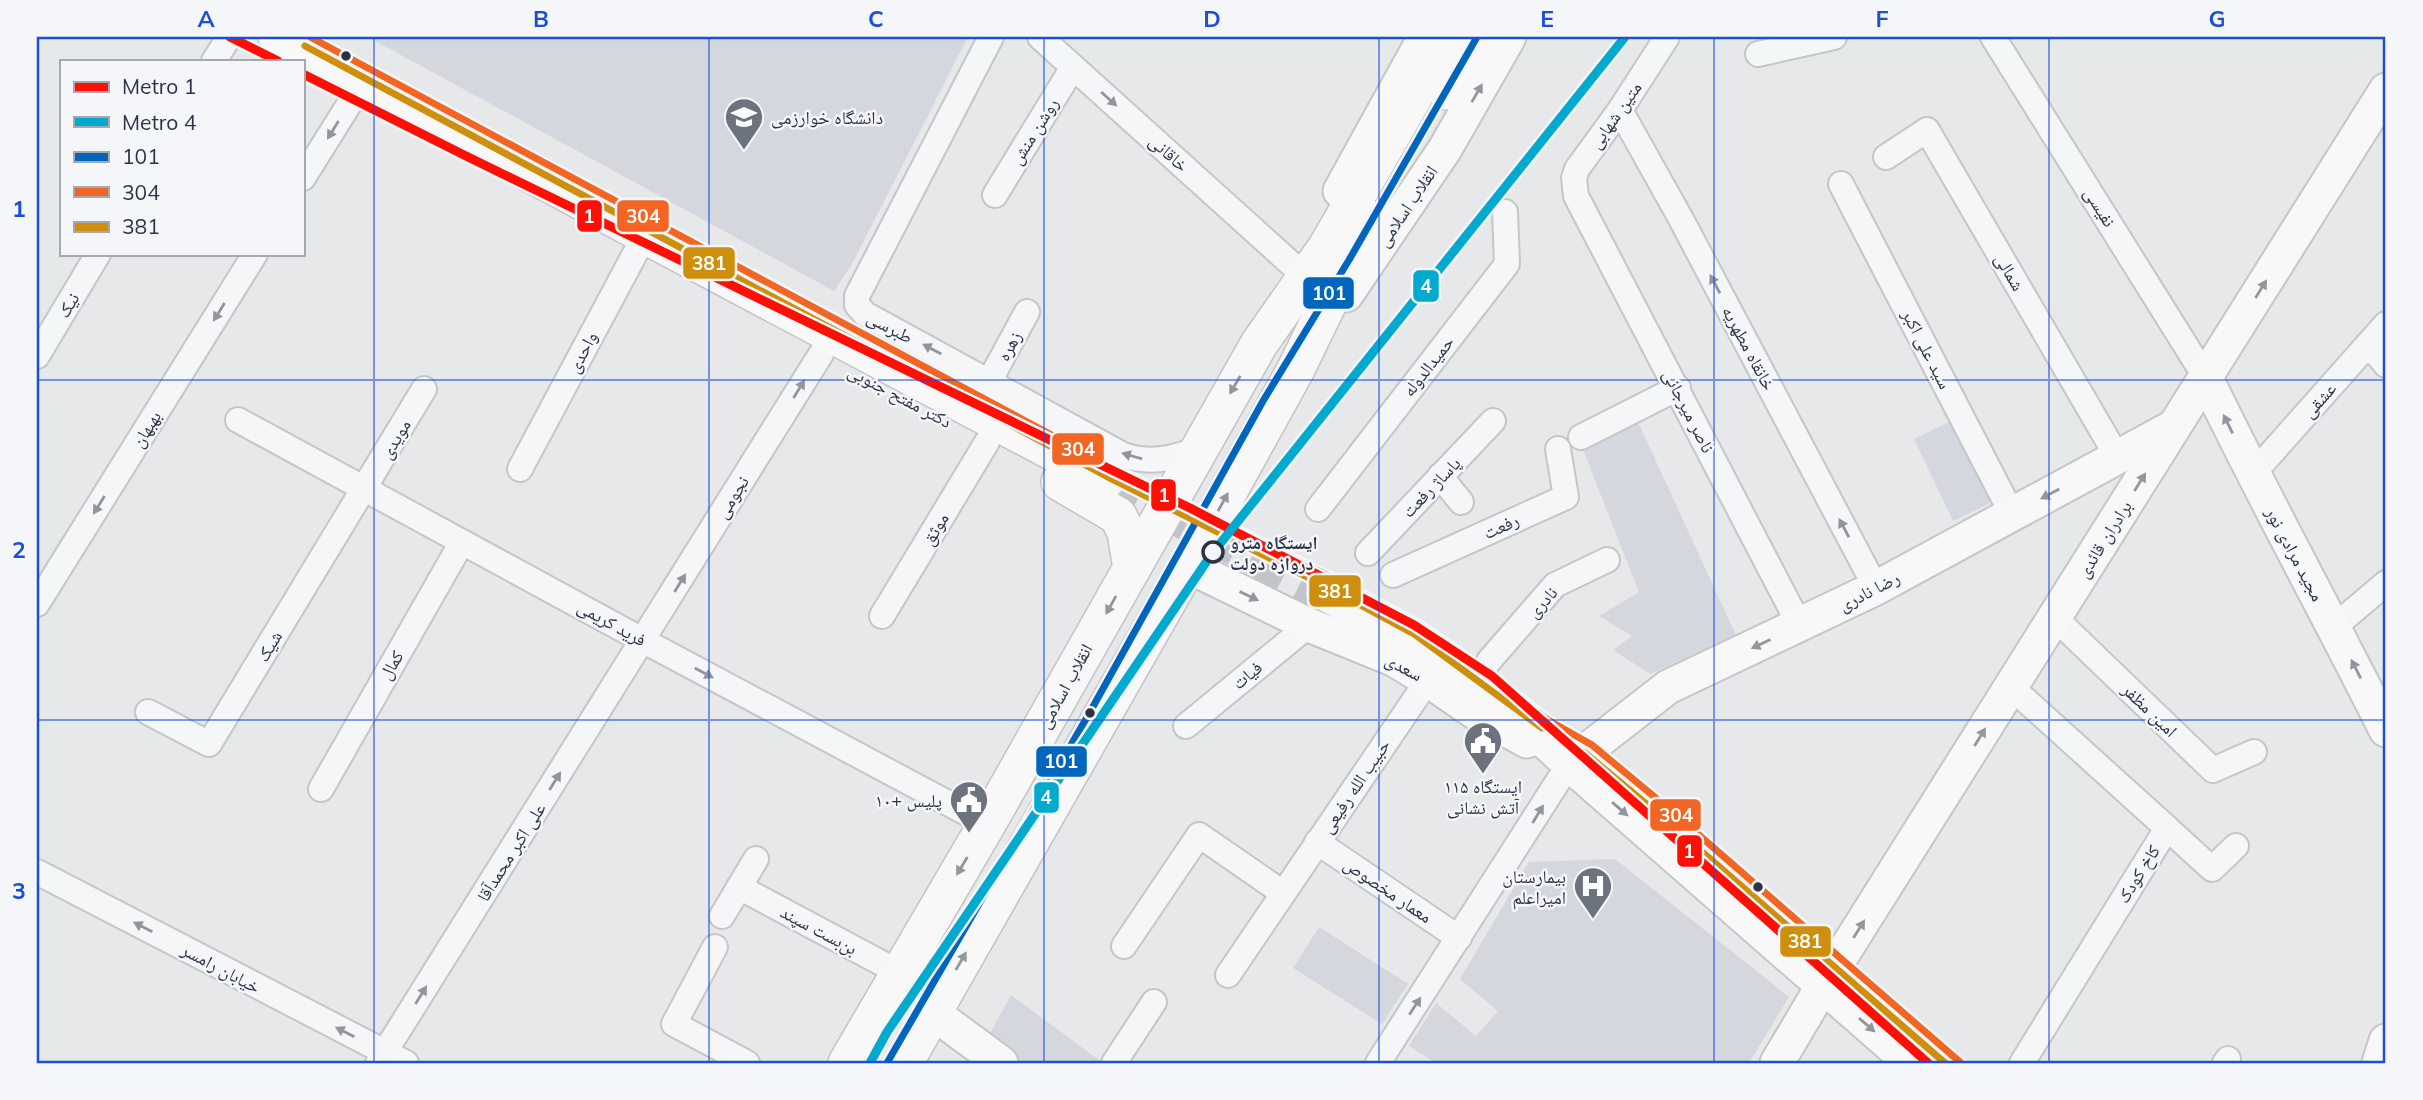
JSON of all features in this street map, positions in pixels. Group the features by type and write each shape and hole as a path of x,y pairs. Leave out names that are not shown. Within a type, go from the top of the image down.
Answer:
{"main road":[{"name":"دکتر مفتح جنوبی","path":"277,37 1106,480"},
{"name":"انقلاب اسلامی","path":"847,1063 987,824 1259,344 1425,37"},
{"name":"انقلاب اسلامی","path":"1259,344 1327,247 1448,37"},
{"name":"انقلاب اسلامی","path":"904,1063 1188,566 1296,369 1349,260 1477,37"},
{"name":"انقلاب اسلامی","path":"1296,369 1445,149 1509,37"},
{"name":"برادران قائدی","path":"1777,1063 1822,987 2386,90"},
{"name":"دکتر مفتح جنوبی","path":"645,235 697,279 821,354 987,442 1118,516 1126,532 1132,568"},
{"name":"مجید مرادی نور","path":"2206,378 2252,475 2386,730"},
{"name":"رضا نادری","path":"1569,764 1668,687 1876,589 2175,426"},
{"name":"سعدی","path":"1188,566 1309,625 1393,659 1486,719 1569,764"},
{"path":"1323,593 1455,666 1487,688 1569,764 1911,1063"},
{"path":"1548,720 1569,764"},
{"path":"932,1012 1001,1063"},
{"path":"2379,1063 2386,1041"}],"street":[{"path":"215,60 229,37"},
{"name":"طبرسی","path":"991,37 855,302 866,314 1130,457 1143,460 1171,458 1198,449"},
{"name":"خاقانی","path":"1040,37 1298,270"},
{"name":"متین شهابی","path":"1576,196 1574,178 1577,169 1667,37"},
{"path":"1758,54 1834,37"},
{"name":"نفیسی","path":"1993,37 2206,378"},
{"name":"روشن منش","path":"995,195 1073,67"},
{"path":"304,176 363,82"},
{"name":"خانقاه مطهریه","path":"1619,110 1681,219 1876,589"},
{"name":"شمالی","path":"1886,157 1927,130 2118,458"},
{"name":"سید علی اکبر","path":"1841,184 2012,514"},
{"name":"ناصر میرجانی","path":"1576,196 1800,626"},
{"name":"حمیدالدوله","path":"1318,509 1507,264 1505,212"},
{"name":"واحدی","path":"520,469 645,235"},
{"name":"نیک","path":"37,356 97,256"},
{"name":"بهبهان","path":"37,604 254,256"},
{"name":"زهره","path":"990,380 1027,312"},
{"name":"عشقی","path":"2252,475 2386,324"},
{"path":"2368,345 2386,365"},
{"name":"نجومی","path":"644,641 821,354"},
{"path":"1581,437 1678,388"},
{"name":"مویدی","path":"365,489 425,389"},
{"name":"فرید کریمی","path":"238,420 987,824"},
{"name":"پاساژ رفعت","path":"1368,553 1493,421"},
{"name":"موثق","path":"882,616 987,442"},
{"name":"رفعت","path":"1393,575 1566,496 1558,449"},
{"path":"1440,476 1461,502"},
{"name":"شیک","path":"148,712 209,744 365,489"},
{"name":"کمال","path":"321,789 462,542"},
{"name":"نادری","path":"1489,661 1555,584 1607,559"},
{"path":"2334,627 2386,583"},
{"name":"امین مظفر","path":"2055,618 2213,770 2254,752"},
{"name":"فیات","path":"1186,726 1309,625"},
{"name":"علی اکبر محمدآقا","path":"389,1060 644,641"},
{"name":"حبیب الله رفیعی","path":"1228,975 1428,680"},
{"name":"کاخ کودک","path":"2011,687 2167,828 2022,1063"},
{"path":"1378,1063 1569,764"},
{"path":"2167,828 2212,869 2236,846"},
{"path":"1124,946 1199,835 1283,893"},
{"name":"معمار مخصوص","path":"1317,842 1459,938"},
{"path":"722,916 756,859"},
{"name":"خیابان رامسر","path":"37,872 389,1060"},
{"name":"بن‌بست سپند","path":"739,887 900,973"},
{"path":"715,947 674,1024 747,1063"},
{"path":"1114,1063 1154,1002"}],"shaded area":[{"name":"دانشگاه خوارزمی","path":"368,37 968,37 851,266 834,291"},
{"path":"1637,420 1736,635 1650,674 1613,650 1632,636 1599,616 1639,592 1582,447"},
{"path":"1953,420 1992,502 1953,521 1914,439"},
{"name":"بیمارستان امیراعلم","path":"1615,859 1789,997 1749,1063 1436,1063 1409,1046 1436,1003 1476,1036 1498,1011 1460,979 1529,862"},
{"path":"1319,927 1408,984 1382,1024 1293,968"},
{"path":"1011,995 1103,1063 974,1063"}],"tunnel":[{"path":"1106,480 1323,593"}],"metro line":[{"name":"1","path":"230,37 276,60"},
{"name":"4","path":"870,1063 887,1032 1211,555 1625,37"},
{"name":"1","path":"304,75 1190,508 1414,625 1492,676 1928,1063"}],"transit line":[{"name":"304","path":"310,37 1111,467 1334,579 1419,625 1548,720 1592,745 1961,1063"},
{"name":"101","path":"887,1063 1090,712 1263,401 1349,260 1477,37"},
{"name":"381","path":"305,46 1106,476 1329,588 1414,634 1542,728"},
{"name":"381","path":"1585,753 1945,1063"}],"place":[{"name":"دانشگاه خوارزمی","path":"744,151"},
{"name":"ایستگاه مترو دروازه دولت","path":"1213,552"},
{"name":"ایستگاه ۱۱۵ آتش نشانی","path":"1483,775"},
{"name":"پلیس +۱۰","path":"969,834"},
{"name":"بیمارستان امیراعلم","path":"1593,920"}]}
